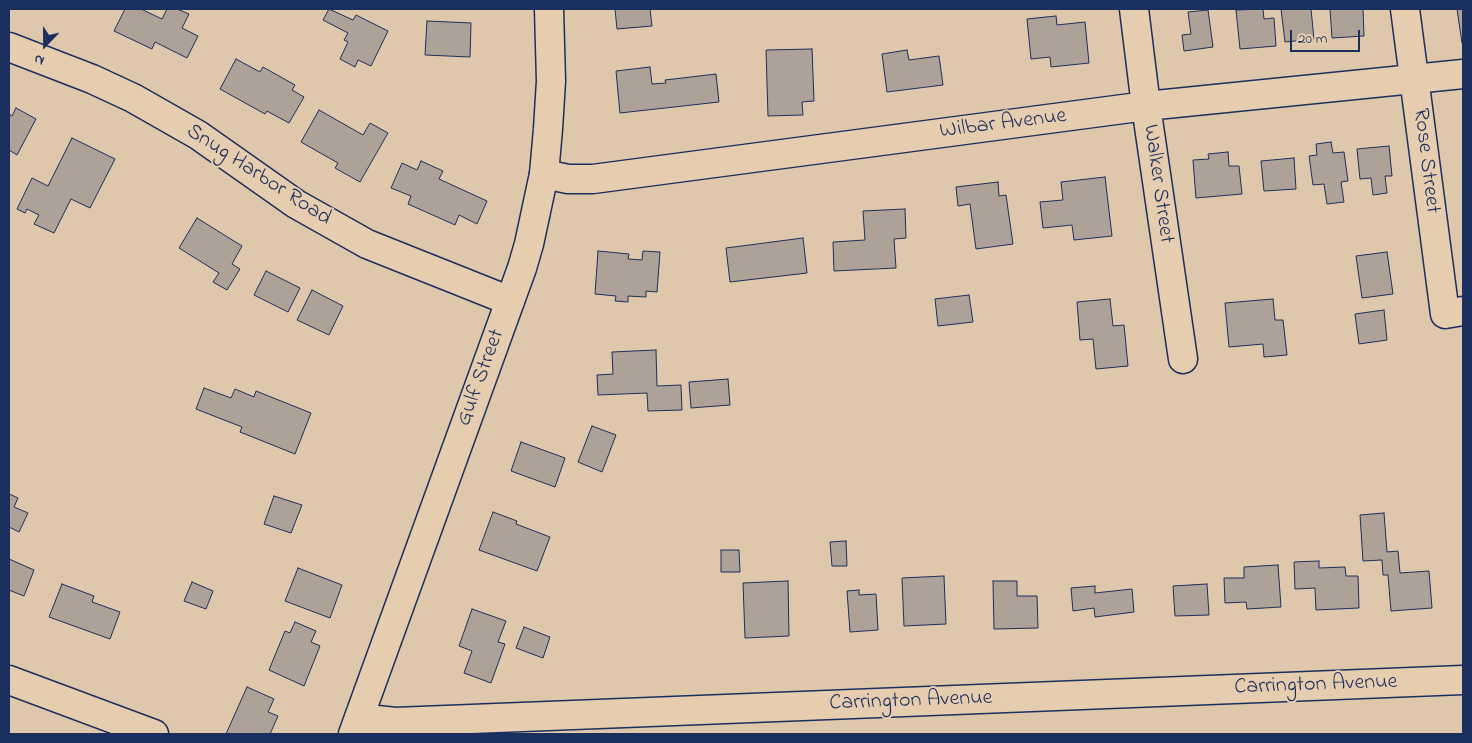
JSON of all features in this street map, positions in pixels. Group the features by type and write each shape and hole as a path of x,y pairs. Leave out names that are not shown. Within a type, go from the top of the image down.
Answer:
{"street":[{"name":"Gulf Street","path":"356,726 529,244 544,174 551,81 549,9"},
{"name":"Walker Street","path":"1134,9 1146,106 1183,359"},
{"name":"Rose Street","path":"1404,9 1454,312"},
{"name":"Snug Harbor Road","path":"9,47 92,79 133,98 198,135 296,204 366,244 510,301"},
{"name":"Wilbar Avenue","path":"544,174 568,179 593,179 1146,106 1463,74"},
{"path":"9,680 154,734"},
{"name":"Carrington Avenue","path":"356,726 395,722 1463,680"}],"building":[{"path":"125,9 141,9 162,19 167,9 177,9 189,14 182,28 198,36 187,58 155,42 152,49 114,31"},
{"path":"329,9 353,20 356,15 388,31 371,66 358,60 355,67 340,59 348,42 344,40 348,33 323,20"},
{"path":"615,9 650,9 652,26 617,29"},
{"path":"1263,9 1264,19 1274,18 1276,46 1240,49 1236,10"},
{"path":"1281,9 1311,9 1314,39 1285,42"},
{"path":"1330,9 1363,9 1364,36 1332,38"},
{"path":"1457,9 1463,9 1463,43 1462,43"},
{"path":"1208,10 1213,47 1184,51 1182,35 1191,34 1188,12"},
{"path":"1056,16 1057,25 1085,22 1089,63 1051,67 1050,57 1031,59 1027,19"},
{"path":"427,21 471,23 470,57 425,55"},
{"path":"812,49 814,101 802,102 803,115 768,116 766,50"},
{"path":"907,50 909,60 939,56 943,85 887,92 882,54"},
{"path":"236,59 260,72 263,67 295,85 292,90 304,97 289,123 267,111 265,114 220,89"},
{"path":"650,67 652,84 666,83 665,80 716,74 719,102 620,113 616,71"},
{"path":"16,108 36,119 17,155 9,150 9,114 12,116"},
{"path":"319,110 363,135 370,123 388,133 360,182 335,168 338,163 301,142"},
{"path":"72,138 115,159 90,208 71,199 54,233 34,224 39,215 27,209 25,213 17,209 32,178 48,186"},
{"path":"1331,142 1333,153 1344,152 1348,181 1341,182 1344,202 1327,204 1324,184 1313,185 1309,156 1317,155 1316,144"},
{"path":"1389,146 1392,176 1385,176 1387,193 1373,195 1371,178 1360,179 1357,149"},
{"path":"1228,152 1229,166 1239,166 1242,194 1196,198 1193,160 1209,159 1208,154"},
{"path":"1294,158 1296,189 1264,191 1261,161"},
{"path":"421,161 443,171 439,179 487,201 477,224 459,215 455,225 408,204 411,196 391,188 402,163 417,170"},
{"path":"1105,177 1112,236 1074,240 1072,225 1043,228 1040,202 1063,200 1061,182"},
{"path":"998,182 999,196 1006,195 1013,244 976,249 970,204 958,206 956,187"},
{"path":"905,209 906,238 894,239 896,268 834,271 833,242 865,240 863,211"},
{"path":"197,218 242,246 232,264 240,269 227,290 213,282 219,273 179,248"},
{"path":"803,238 807,273 730,282 726,248"},
{"path":"598,251 629,254 628,259 642,260 643,251 660,252 657,292 646,291 646,297 628,296 628,302 615,301 616,296 595,294"},
{"path":"1387,252 1393,294 1362,298 1356,256"},
{"path":"266,271 300,288 288,312 254,295"},
{"path":"312,290 343,306 329,335 297,320"},
{"path":"969,295 973,322 938,326 935,299"},
{"path":"1110,299 1113,326 1124,325 1128,366 1096,369 1093,339 1080,340 1077,302"},
{"path":"1273,299 1275,320 1283,320 1287,355 1264,357 1263,344 1229,347 1225,303"},
{"path":"1384,310 1387,340 1359,344 1355,314"},
{"path":"656,350 657,386 681,385 682,410 648,411 647,393 598,395 597,375 613,374 612,352"},
{"path":"728,379 730,405 691,408 689,382"},
{"path":"204,388 231,398 235,389 254,397 256,391 311,413 295,454 240,432 242,427 196,409"},
{"path":"592,426 616,435 602,472 578,462"},
{"path":"521,442 565,458 555,487 511,471"},
{"path":"9,494 18,498 14,507 28,513 19,532 9,527"},
{"path":"274,496 302,505 291,533 264,524"},
{"path":"493,512 517,521 516,524 550,537 537,571 479,550"},
{"path":"1384,513 1387,552 1398,551 1400,573 1429,571 1432,608 1391,611 1388,575 1383,575 1382,560 1363,561 1360,515"},
{"path":"846,541 847,566 832,566 830,542"},
{"path":"721,550 739,550 740,572 721,572"},
{"path":"9,559 34,570 24,596 9,590"},
{"path":"1319,561 1319,568 1345,567 1346,576 1358,576 1359,608 1316,610 1315,588 1295,589 1294,562"},
{"path":"1278,565 1281,607 1247,609 1246,602 1225,603 1224,578 1244,578 1244,567"},
{"path":"298,568 342,585 330,618 285,601"},
{"path":"944,576 946,624 904,626 902,578"},
{"path":"788,581 789,636 745,638 743,583"},
{"path":"993,581 1017,581 1017,596 1037,596 1038,628 994,629"},
{"path":"192,582 213,591 206,609 184,601"},
{"path":"62,584 94,596 92,602 120,612 110,639 49,617"},
{"path":"1207,584 1209,615 1175,616 1173,586"},
{"path":"1095,586 1095,593 1132,589 1134,612 1095,617 1094,608 1073,611 1071,588"},
{"path":"859,590 859,595 876,594 878,630 850,632 847,591"},
{"path":"472,609 506,621 498,642 505,644 491,683 464,673 472,651 459,646"},
{"path":"295,622 316,631 311,642 320,646 304,686 269,670 285,631 290,633"},
{"path":"524,627 550,637 543,658 516,648"},
{"path":"247,687 274,699 268,712 278,716 270,734 226,734"}]}
